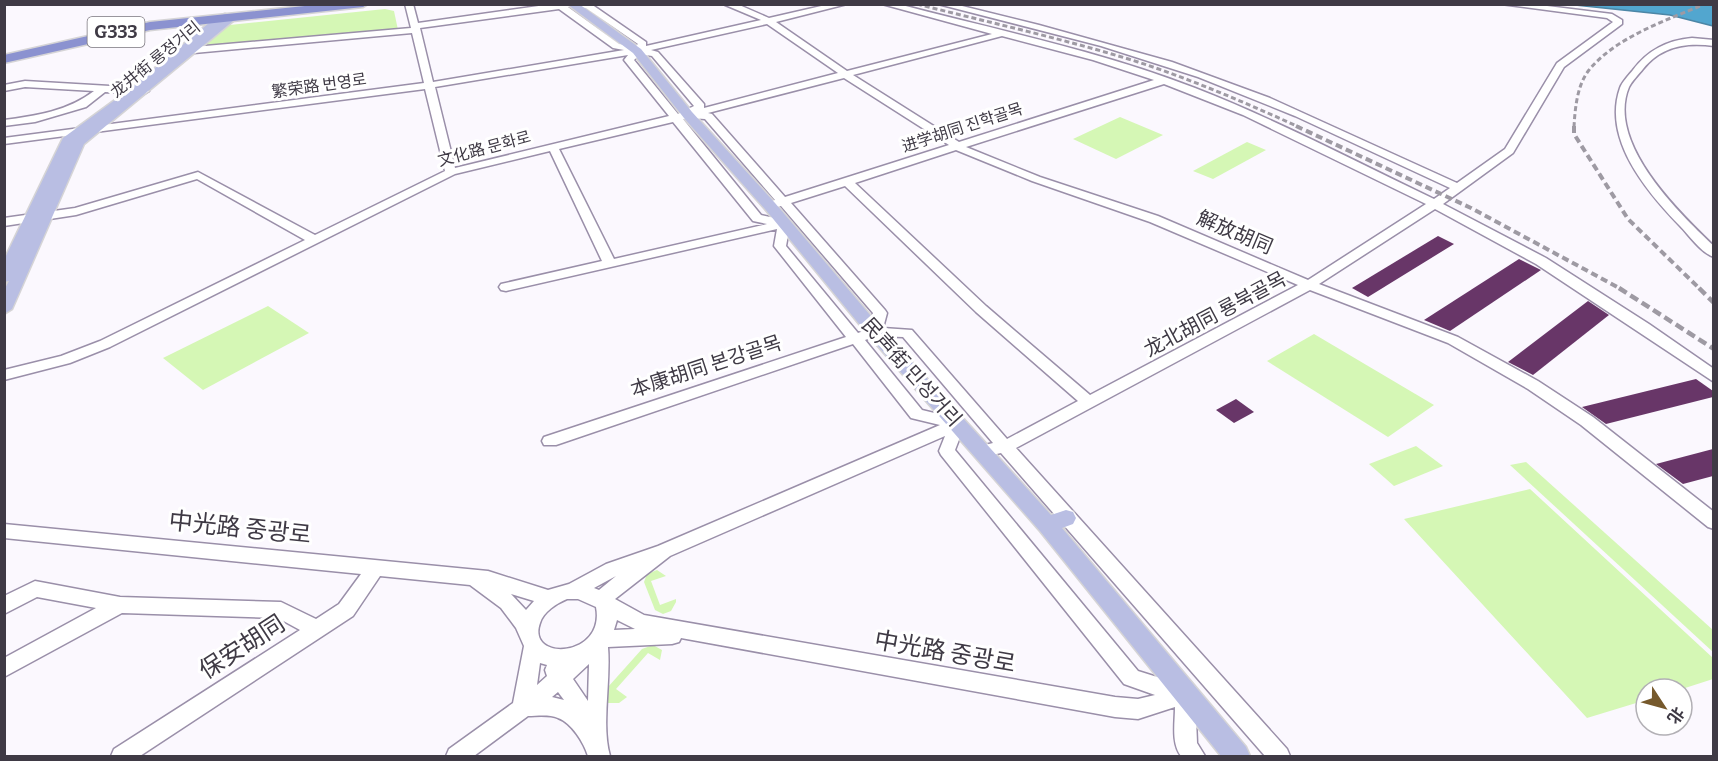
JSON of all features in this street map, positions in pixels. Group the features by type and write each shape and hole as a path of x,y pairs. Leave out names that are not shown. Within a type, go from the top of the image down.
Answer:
{"highway":[{"name":"G333","path":"224,19 340,4"},
{"name":"G333","path":"4,57 129,29 363,4"}],"main road":[{"name":"民声街 민성거리","path":"567,5 637,51 682,116 776,204 784,224 875,332 957,424 1056,522 1185,695 1237,756"},
{"name":"龙井街 룡정거리","path":"4,277 83,132 194,50 224,19"},
{"name":"龙井街 룡정거리","path":"139,91 224,19"},
{"name":"龙井街 룡정거리","path":"4,309 38,217"}],"street":[{"path":"409,4 451,172"},
{"name":"解放胡同","path":"727,4 754,13 770,22 846,75 957,147 1036,179 1154,219 1310,285 1448,338 1533,385 1613,441 1713,522"},
{"name":"繁荣路 번영로","path":"4,141 430,85 637,51 843,4"},
{"path":"886,4 1165,80 1247,113 1435,204 1582,286 1713,377"},
{"path":"942,4 1089,40 1201,75 1281,106 1459,188"},
{"name":"龙北胡同 룡북골목","path":"983,451 1007,446 1310,285 1459,188 1513,146 1560,65 1619,22 1609,16 1505,4"},
{"path":"194,50 416,28 567,5"},
{"name":"文化路 문화로","path":"4,375 65,360 105,344 451,172 846,75 1001,34"},
{"path":"1713,43 1677,41 1638,67 1626,87 1622,120 1627,143 1645,177 1681,222 1713,253"},
{"name":"进学胡同 진학골목","path":"776,204 1165,80"},
{"path":"4,88 25,84 105,87 139,91"},
{"path":"4,123 35,119 82,105 105,87"},
{"path":"682,116 757,218 784,224"},
{"path":"553,147 609,262"},
{"path":"4,222 76,212 198,176 313,239"},
{"path":"848,181 989,316 1090,403"},
{"path":"776,204 880,313 875,332 908,333 1007,446 1056,522 1279,756"},
{"path":"506,286 784,224"},
{"path":"784,224 780,246 917,414 957,424"},
{"name":"本康胡同 본강골목","path":"550,441 875,332"},
{"path":"523,707 536,645 532,617 551,599 572,591 613,569 664,551 957,424"},
{"path":"957,424 947,451 1131,678 1185,695 1186,746 1194,756"},
{"name":"中光路 중광로","path":"4,531 488,579 551,599"},
{"path":"598,750 601,641 610,620 604,598 615,586 664,551"},
{"name":"保安胡同","path":"122,756 346,610 376,567"},
{"name":"中光路 중광로","path":"470,578 507,600 515,608 536,645 584,713 598,750"},
{"path":"4,606 35,589 120,605 281,610 316,629"},
{"path":"572,591 590,592 607,606"},
{"path":"4,668 120,605"},
{"name":"中光路 중광로","path":"607,606 641,623 696,635 1115,707 1138,709 1185,695"},
{"name":"中光路 중광로","path":"601,641 696,635"},
{"path":"536,645 574,657 601,641"},
{"path":"457,756 561,678 601,641"},
{"path":"523,707 549,705 572,713 598,750"}],"green space":[{"path":"385,9 394,11 398,30 199,47 220,26"},
{"path":"1120,117 1163,135 1116,159 1073,139"},
{"path":"1247,142 1266,150 1213,179 1193,171"},
{"path":"268,306 309,333 203,390 163,358"},
{"path":"1314,334 1434,405 1388,437 1267,361"},
{"path":"1416,446 1443,466 1394,486 1369,464"},
{"path":"1526,462 1713,630 1713,652 1510,465"},
{"path":"1530,489 1713,658 1713,679 1694,685 1694,677 1634,677 1634,704 1587,718 1404,519"},
{"path":"657,570 666,576 651,581 660,605 676,599 671,611 663,614 655,610 644,582 647,574"},
{"path":"653,645 662,650 660,660 648,653 616,689 627,697 619,703 608,703 606,691 608,687 642,649"}],"water":[{"path":"1575,5 1713,5 1713,26 1670,15"}],"building":[{"path":"1438,236 1454,244 1368,297 1352,288"},
{"path":"1519,259 1541,270 1450,331 1424,320"},
{"path":"1588,301 1609,315 1533,375 1508,362"},
{"path":"1696,379 1713,391 1713,397 1606,424 1582,407"},
{"path":"1236,399 1254,412 1234,423 1216,410"},
{"path":"1713,449 1713,476 1683,484 1656,464"}],"railway":[{"path":"917,4 1138,62 1219,92 1299,127"},
{"path":"1574,127 1579,90 1585,76 1600,58 1643,31 1705,4"},
{"path":"1296,126 1471,208 1621,289"},
{"path":"1574,127 1574,134 1628,219 1700,289"},
{"path":"1619,288 1714,349"},
{"path":"1700,289 1714,303"}]}
